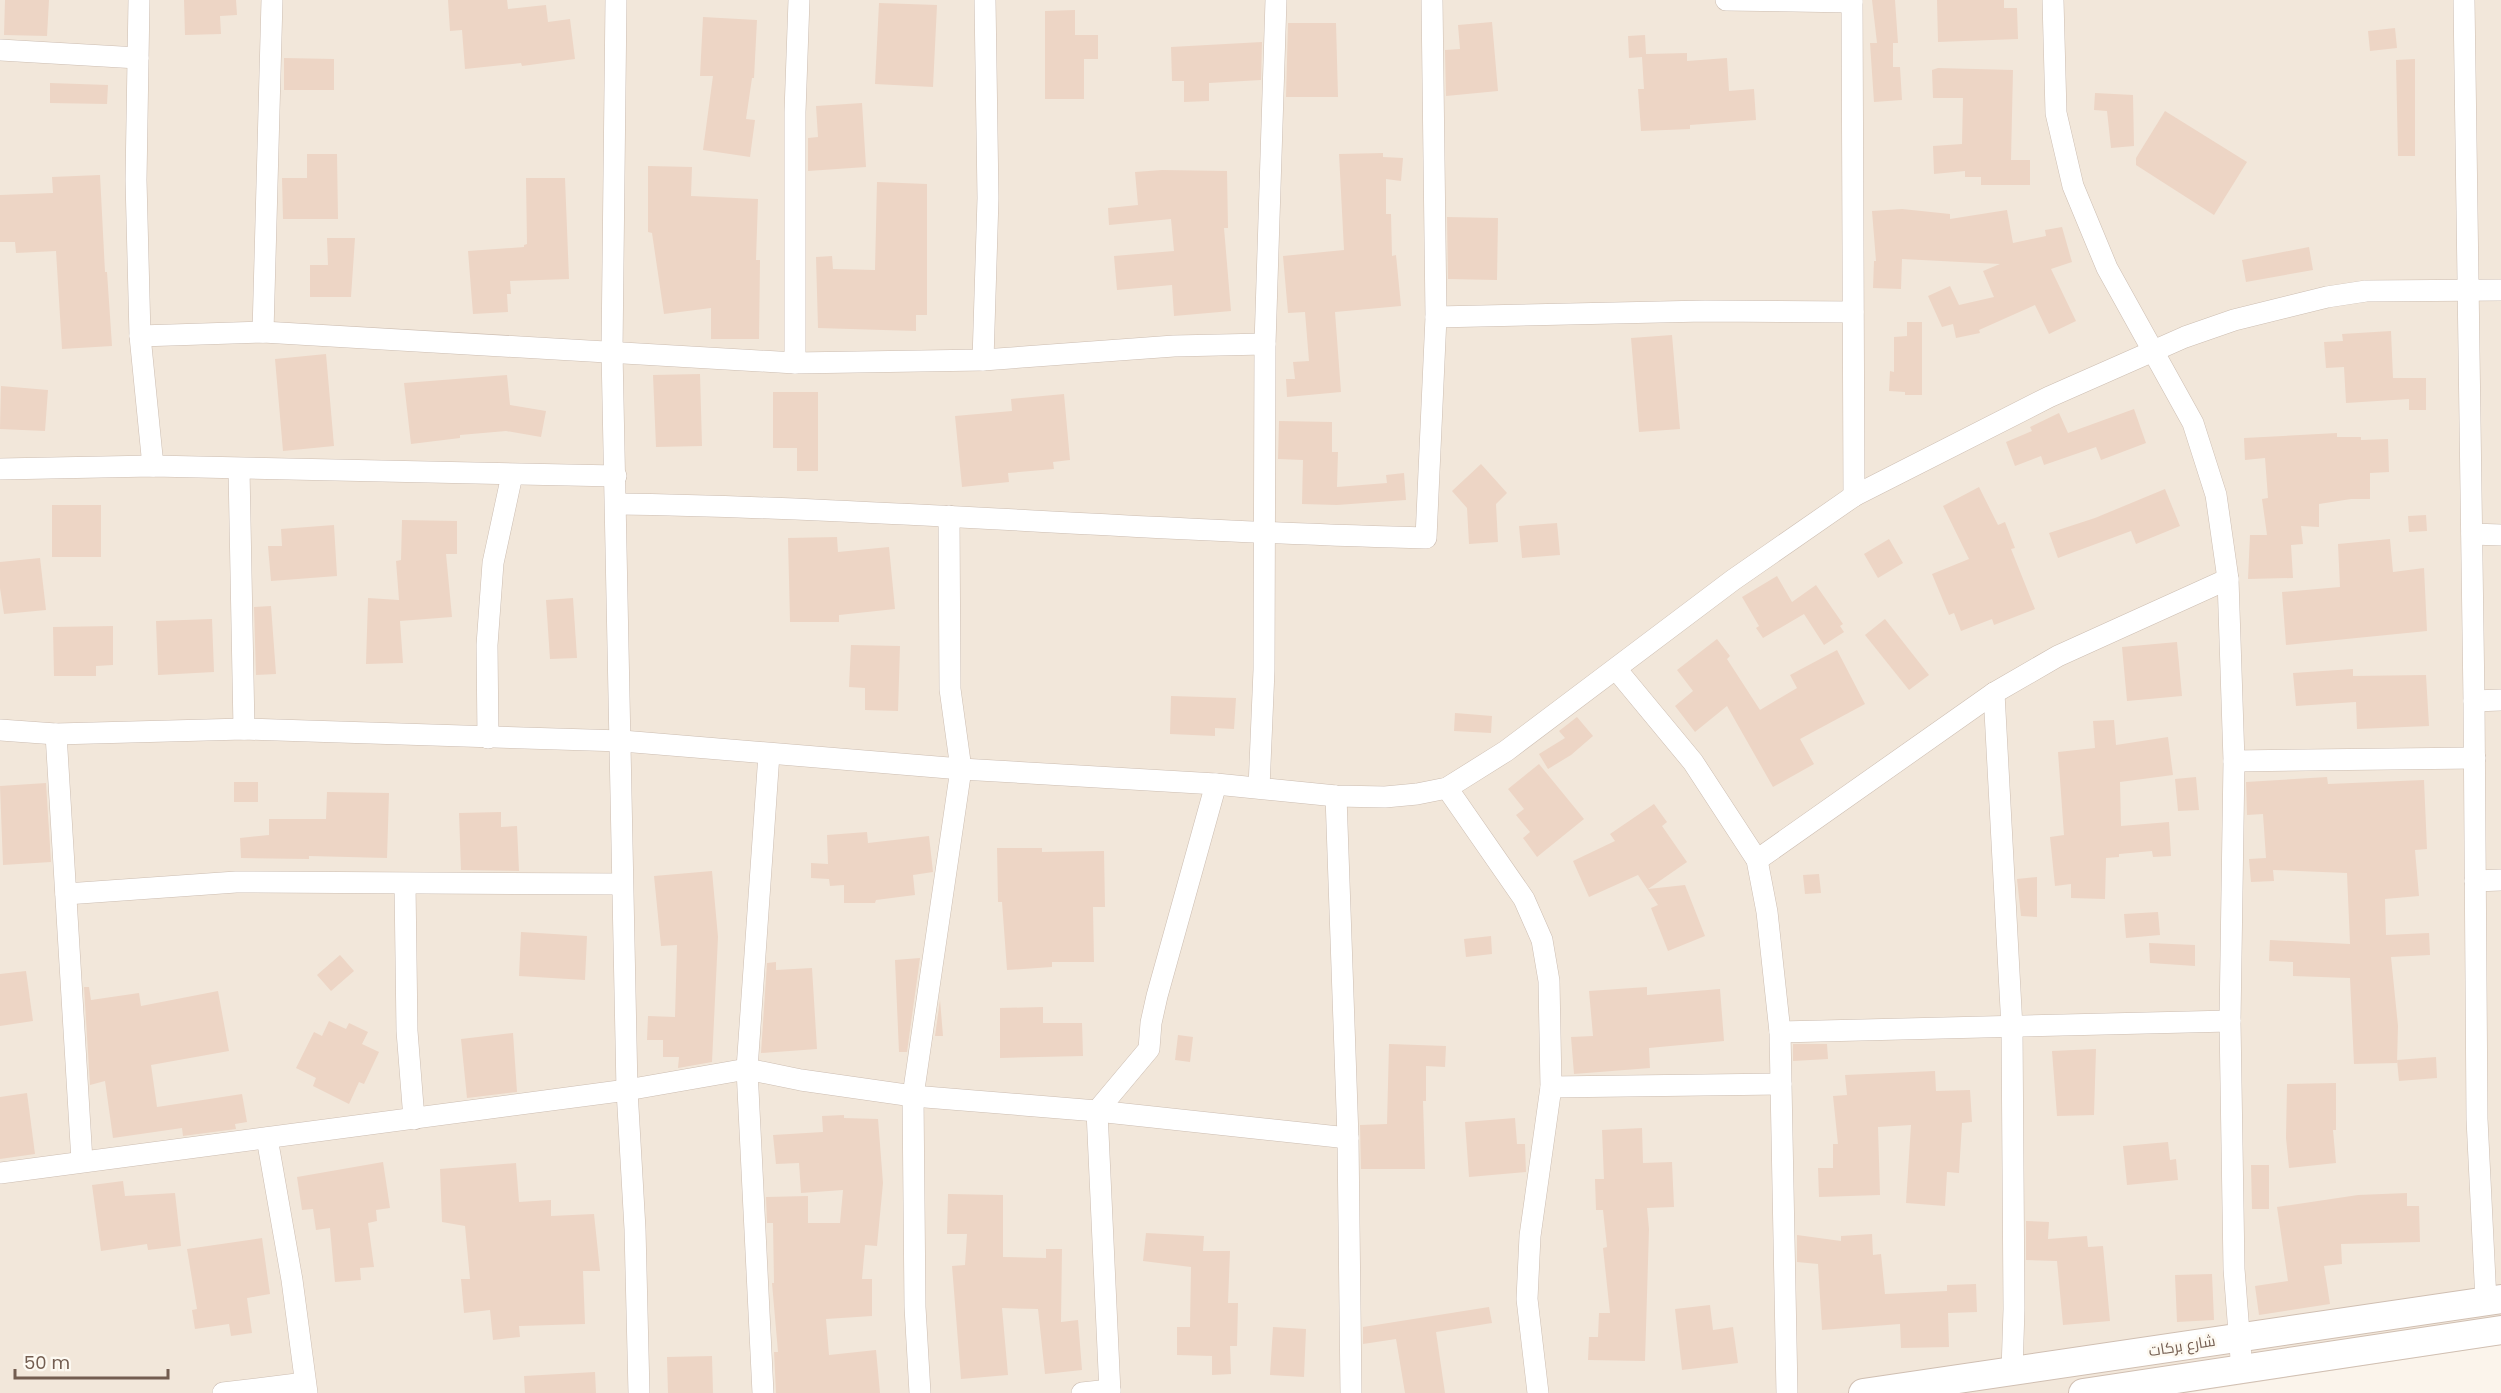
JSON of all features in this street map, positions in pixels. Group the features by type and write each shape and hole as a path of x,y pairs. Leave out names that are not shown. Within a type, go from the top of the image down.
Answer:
{"main road":[{"name":"شارع بركات","path":"1863,1393 2493,1300"},
{"path":"2083,1393 2242,1371 2501,1330"}],"street":[{"path":"139,0 136,180 140,336 153,466"},
{"path":"263,332 272,0"},
{"path":"616,0 612,351 622,741 621,884 639,1393"},
{"path":"795,363 795,112 799,0"},
{"path":"983,360 988,198 985,0"},
{"path":"1260,788 1264,670 1265,344 1276,0"},
{"path":"617,504 801,508 1265,534 1426,538 1436,317 1432,0"},
{"path":"1726,0 1852,1 1854,496"},
{"path":"2053,0 2056,113 2073,186 2107,268 2193,423 2216,495 2228,579 2234,761 2230,1021 2234,1269 2242,1371"},
{"path":"2464,0 2466,289 2475,701 2477,1119 2493,1300"},
{"path":"0,50 138,58"},
{"path":"0,730 56,734 244,729 622,741 962,769 1216,784 1336,796 1385,797 1447,788 1506,752 1733,580 1854,496 2049,397 2151,351 2234,320 2327,297 2366,291 2501,290"},
{"path":"1436,317 1705,310 1853,312"},
{"path":"140,336 263,332 612,351 717,361 795,363 983,360 1174,346 1265,344"},
{"path":"0,469 153,466 616,476"},
{"path":"239,469 244,729"},
{"path":"488,738 486,645 493,563 512,475"},
{"path":"920,1393 915,1307 913,1096 962,769 950,689 950,516"},
{"path":"2472,534 2501,534"},
{"path":"1757,860 1880,770 1994,693 2058,656 2228,579"},
{"path":"1616,669 1694,762 1757,860 1767,912 1780,1032 1787,1393"},
{"path":"1994,693 2012,1028 2014,1309 2012,1371"},
{"path":"2475,701 2501,700"},
{"path":"56,734 82,1161"},
{"path":"763,1393 747,1069 769,754"},
{"path":"2234,761 2475,758"},
{"path":"1082,1393 1110,1391 1097,1111 1149,1049 1151,1023 1157,996 1216,784"},
{"path":"1447,788 1524,899 1542,940 1549,981 1551,1088 1529,1246 1527,1299 1538,1393"},
{"path":"1336,796 1348,1138 1351,1393"},
{"path":"2475,881 2501,880"},
{"path":"66,894 236,882 621,884"},
{"path":"405,884 406,1020 414,1119"},
{"path":"1780,1032 2230,1021"},
{"path":"0,1173 627,1090 747,1069 801,1080 913,1096 1097,1111 1348,1138"},
{"path":"1551,1088 1781,1084"},
{"path":"223,1393 306,1388 292,1280 267,1138"}],"shaded area":[{"path":"0,0 2501,0 2501,1345 2186,1393 0,1393"}],"building":[{"path":"5,0 49,0 47,36 4,35"},
{"path":"184,0 236,0 237,15 220,16 221,34 185,35"},
{"path":"448,0 507,0 508,9 546,5 548,22 570,19 575,59 522,66 521,63 465,69 462,30 450,31"},
{"path":"1872,0 1895,0 1898,43 1893,43 1893,67 1900,67 1902,100 1874,102 1870,43 1877,43"},
{"path":"1937,0 2004,0 2004,8 2017,8 2018,39 1938,42"},
{"path":"879,3 937,5 933,87 875,84"},
{"path":"1075,10 1075,35 1098,35 1098,59 1084,59 1084,99 1045,99 1045,11"},
{"path":"703,17 757,20 754,78 752,78 746,119 755,120 750,157 703,150 713,76 700,76"},
{"path":"1492,22 1498,91 1446,96 1445,50 1460,49 1458,25"},
{"path":"1288,23 1336,23 1338,97 1286,97"},
{"path":"2395,28 2397,48 2370,51 2368,31"},
{"path":"1645,35 1646,54 1687,53 1687,61 1727,58 1729,91 1754,89 1756,120 1690,125 1690,129 1641,131 1638,89 1644,89 1642,57 1629,58 1628,36"},
{"path":"1262,42 1261,80 1209,83 1209,101 1184,102 1184,81 1172,81 1171,47"},
{"path":"284,58 334,59 334,90 284,90"},
{"path":"2415,59 2415,156 2398,156 2396,60"},
{"path":"1938,68 2013,70 2011,160 2030,160 2030,185 1981,185 1981,177 1965,177 1965,171 1934,174 1933,146 1962,144 1963,98 1933,98 1932,70"},
{"path":"50,83 108,85 107,104 50,103"},
{"path":"2095,93 2133,95 2134,146 2111,148 2107,111 2094,110"},
{"path":"862,103 866,167 808,171 808,138 818,137 816,106"},
{"path":"2165,111 2247,162 2214,215 2136,165 2136,158"},
{"path":"1383,153 1383,157 1403,158 1401,181 1386,179 1386,214 1391,214 1392,256 1396,255 1401,306 1335,312 1341,392 1287,397 1286,379 1295,379 1293,362 1309,361 1305,312 1288,313 1283,256 1344,250 1339,154"},
{"path":"307,154 337,154 338,219 283,219 282,178 307,178"},
{"path":"648,166 692,167 691,196 758,199 756,260 760,260 759,339 711,339 711,308 664,314 652,233 648,232"},
{"path":"1227,171 1228,228 1224,228 1231,311 1174,316 1172,285 1117,290 1114,256 1174,251 1171,219 1109,225 1108,208 1138,205 1135,172"},
{"path":"100,175 105,272 107,272 112,346 62,349 56,251 16,253 15,242 0,242 0,195 53,193 52,177"},
{"path":"526,178 565,178 569,279 510,281 511,294 507,294 508,312 473,314 468,251 524,247 527,244"},
{"path":"877,182 927,184 927,315 916,315 916,331 818,328 816,257 832,256 833,269 875,270"},
{"path":"1902,209 1950,214 1950,219 2007,210 2013,243 2046,236 2045,230 2062,227 2072,262 2051,269 2076,321 2049,334 2035,305 1979,330 1980,333 1956,338 1953,324 1942,327 1928,296 1950,286 1959,305 1994,297 1983,271 2000,264 1902,259 1901,289 1873,288 1874,261 1876,261 1872,211"},
{"path":"1447,217 1498,218 1497,280 1448,279"},
{"path":"327,238 355,238 351,297 310,297 310,265 328,265"},
{"path":"2309,247 2313,270 2246,282 2242,260"},
{"path":"1907,322 1922,322 1922,395 1905,395 1905,392 1889,391 1890,371 1894,372 1894,337 1907,336"},
{"path":"2391,331 2393,378 2426,378 2426,410 2409,410 2409,399 2346,403 2344,367 2326,368 2324,342 2343,341 2342,334"},
{"path":"1672,335 1680,429 1639,432 1631,338"},
{"path":"326,354 334,446 283,451 275,359"},
{"path":"700,374 702,446 656,447 653,375"},
{"path":"507,375 510,405 546,411 541,437 506,431 460,435 460,438 411,444 404,383"},
{"path":"1,386 48,390 45,431 0,429"},
{"path":"773,392 818,392 818,471 797,471 797,448 773,448"},
{"path":"1064,394 1070,460 1053,462 1054,469 1008,473 1009,482 962,487 955,416 1012,411 1011,399"},
{"path":"2134,409 2146,443 2101,460 2096,447 2044,465 2041,456 2015,466 2006,442 2032,431 2030,427 2059,413 2068,433"},
{"path":"1279,421 1332,422 1332,452 1338,452 1337,487 1387,483 1386,475 1404,473 1406,500 1337,505 1302,504 1303,460 1278,459"},
{"path":"2337,433 2337,437 2361,437 2361,440 2388,439 2389,472 2370,473 2370,499 2351,499 2319,504 2319,527 2301,526 2303,544 2291,545 2293,578 2248,579 2250,535 2267,535 2262,499 2268,498 2265,458 2245,460 2244,438"},
{"path":"1481,464 1507,493 1496,504 1498,542 1469,544 1467,508 1452,491"},
{"path":"1979,487 1998,525 2005,522 2015,548 2011,549 2035,609 1994,625 1992,619 1961,631 1954,613 1949,615 1932,574 1969,559 1943,506"},
{"path":"2165,489 2180,526 2136,544 2131,531 2058,558 2049,533 2095,518"},
{"path":"52,505 101,505 101,557 52,557"},
{"path":"2426,515 2427,531 2409,532 2408,516"},
{"path":"402,520 457,521 457,554 446,554 452,617 400,621 403,663 366,664 368,598 399,600 396,561 401,560"},
{"path":"1557,523 1560,555 1522,558 1519,526"},
{"path":"334,525 337,576 271,581 268,546 282,546 281,529"},
{"path":"837,537 838,552 889,547 895,609 839,615 839,622 790,622 788,538"},
{"path":"1889,539 1903,563 1878,578 1864,554"},
{"path":"2390,539 2393,572 2424,568 2427,631 2286,645 2282,592 2340,587 2338,544"},
{"path":"40,558 46,610 4,614 0,588 0,562"},
{"path":"1777,576 1792,602 1816,585 1843,624 1840,626 1844,632 1824,645 1804,614 1763,638 1756,628 1759,626 1742,597"},
{"path":"573,598 577,658 550,659 546,600"},
{"path":"271,606 276,674 256,675 254,607"},
{"path":"212,619 214,672 158,675 156,621"},
{"path":"1885,619 1929,675 1909,690 1865,635"},
{"path":"113,626 113,665 96,666 96,676 54,676 53,627"},
{"path":"1717,639 1730,656 1727,659 1760,710 1797,688 1790,675 1837,650 1865,704 1800,739 1814,764 1773,787 1727,706 1695,732 1675,706 1693,691 1677,670"},
{"path":"2177,642 2182,696 2127,701 2122,647"},
{"path":"851,645 900,646 898,711 865,710 865,688 849,687"},
{"path":"2353,669 2353,676 2426,675 2429,726 2357,729 2356,702 2296,706 2293,673"},
{"path":"1171,696 1236,698 1234,729 1215,728 1215,736 1170,734"},
{"path":"1455,713 1492,716 1491,733 1454,731"},
{"path":"1577,717 1593,736 1571,755 1548,769 1539,754 1565,738 1559,731"},
{"path":"2114,720 2116,745 2168,737 2173,775 2120,782 2121,826 2169,822 2171,856 2153,857 2152,851 2119,854 2119,857 2106,858 2105,899 2071,898 2071,884 2055,886 2050,837 2064,835 2058,752 2095,748 2093,721"},
{"path":"1539,764 1584,819 1537,857 1523,838 1530,832 1516,815 1524,809 1508,789"},
{"path":"2196,777 2199,810 2178,811 2175,779"},
{"path":"2327,777 2328,784 2424,780 2427,849 2415,850 2419,896 2385,899 2386,935 2429,933 2430,955 2391,957 2398,1026 2397,1063 2354,1064 2350,978 2293,976 2293,962 2269,961 2270,940 2350,944 2347,873 2273,870 2274,881 2251,882 2249,859 2266,858 2263,814 2247,815 2246,782"},
{"path":"234,782 258,782 258,802 234,802"},
{"path":"46,783 51,862 3,865 0,786"},
{"path":"327,792 389,793 387,858 309,856 309,859 241,858 240,838 269,835 269,819 326,819"},
{"path":"1654,804 1667,822 1662,826 1687,862 1648,889 1685,885 1705,936 1668,951 1651,908 1658,905 1638,875 1589,897 1573,861 1615,841 1610,834"},
{"path":"501,812 501,827 517,826 519,871 461,870 459,813"},
{"path":"867,832 868,843 929,836 933,872 913,875 915,895 876,900 875,903 844,903 844,885 830,886 829,879 811,878 811,863 828,864 827,835"},
{"path":"997,848 1042,848 1042,852 1104,851 1105,907 1093,907 1094,962 1052,962 1052,967 1007,970 1002,902 998,902"},
{"path":"712,871 718,937 712,1062 678,1068 679,1057 663,1057 663,1040 647,1040 648,1016 675,1017 677,945 661,946 654,876"},
{"path":"1819,874 1821,893 1805,894 1803,875"},
{"path":"2037,877 2037,917 2021,916 2017,879"},
{"path":"2158,912 2160,935 2126,938 2124,914"},
{"path":"521,932 587,936 585,980 519,976"},
{"path":"1491,936 1492,954 1466,957 1464,939"},
{"path":"2149,943 2195,945 2195,966 2150,963"},
{"path":"340,955 354,971 331,991 317,975"},
{"path":"920,958 907,1052 899,1052 895,960"},
{"path":"776,962 776,970 812,968 817,1049 761,1053 767,963"},
{"path":"26,971 33,1021 0,1026 0,974"},
{"path":"84,987 89,987 91,1000 139,993 141,1006 218,991 229,1051 151,1065 157,1107 242,1094 247,1122 235,1124 236,1129 183,1136 182,1128 113,1138 105,1081 90,1085"},
{"path":"1647,987 1647,995 1720,989 1724,1041 1649,1048 1650,1068 1574,1074 1571,1037 1593,1036 1589,991"},
{"path":"940,1000 943,1036 935,1036"},
{"path":"1043,1007 1043,1023 1082,1023 1083,1056 1000,1058 1000,1008"},
{"path":"329,1021 346,1029 349,1023 368,1032 362,1044 379,1052 364,1084 359,1082 349,1104 313,1086 316,1078 296,1068 314,1032 322,1036"},
{"path":"513,1033 517,1092 467,1098 461,1039"},
{"path":"1178,1035 1193,1037 1190,1062 1175,1060"},
{"path":"1389,1044 1446,1046 1445,1067 1426,1066 1426,1101 1423,1101 1425,1169 1361,1169 1360,1125 1387,1124"},
{"path":"1793,1044 1827,1044 1828,1059 1793,1061"},
{"path":"2096,1049 2094,1115 2057,1116 2052,1051"},
{"path":"2436,1057 2437,1078 2399,1081 2397,1060"},
{"path":"1935,1071 1936,1091 1970,1090 1972,1122 1962,1123 1959,1173 1947,1172 1945,1206 1906,1203 1911,1125 1878,1127 1880,1195 1819,1197 1818,1168 1833,1168 1833,1144 1838,1144 1833,1096 1847,1095 1845,1075"},
{"path":"2336,1083 2336,1130 2333,1130 2336,1163 2289,1168 2286,1138 2287,1084"},
{"path":"27,1093 35,1154 0,1159 0,1097"},
{"path":"844,1115 844,1118 878,1119 883,1183 877,1246 865,1245 862,1279 872,1279 872,1316 826,1319 829,1355 876,1350 880,1393 776,1393 774,1352 778,1352 772,1283 774,1283 773,1223 767,1223 766,1197 808,1196 808,1223 840,1223 843,1190 801,1193 799,1163 776,1164 773,1135 823,1132 822,1116"},
{"path":"1515,1118 1517,1144 1525,1144 1526,1172 1469,1177 1465,1122"},
{"path":"1642,1128 1643,1163 1672,1162 1674,1207 1647,1208 1649,1229 1645,1361 1588,1360 1589,1337 1598,1337 1599,1313 1610,1313 1603,1248 1607,1247 1603,1210 1596,1210 1595,1179 1604,1179 1602,1130"},
{"path":"2168,1142 2170,1160 2176,1159 2178,1180 2127,1185 2123,1146"},
{"path":"383,1162 390,1208 376,1210 377,1221 368,1223 374,1267 360,1268 361,1280 335,1282 330,1228 316,1230 313,1209 302,1210 297,1177"},
{"path":"516,1163 519,1202 551,1200 551,1216 594,1214 600,1271 583,1271 585,1324 519,1326 520,1337 493,1340 490,1310 464,1313 461,1279 470,1279 465,1226 442,1222 440,1169"},
{"path":"2251,1165 2269,1165 2269,1209 2252,1209"},
{"path":"123,1181 125,1196 175,1193 181,1246 148,1250 147,1244 101,1251 92,1185"},
{"path":"2407,1193 2407,1206 2419,1206 2420,1242 2341,1244 2342,1264 2324,1266 2330,1304 2259,1315 2255,1286 2288,1281 2277,1207 2358,1195"},
{"path":"948,1194 1003,1195 1003,1257 1046,1258 1046,1249 1062,1249 1061,1322 1078,1320 1082,1370 1045,1374 1038,1309 1002,1308 1008,1375 961,1379 952,1266 965,1265 967,1234 947,1234"},
{"path":"2026,1221 2049,1222 2048,1239 2087,1236 2088,1247 2103,1246 2110,1321 2063,1325 2057,1261 2026,1260"},
{"path":"1146,1233 1204,1236 1203,1251 1230,1251 1228,1303 1238,1303 1237,1346 1230,1346 1231,1374 1212,1375 1212,1356 1177,1355 1177,1327 1190,1327 1191,1267 1143,1261"},
{"path":"1872,1234 1873,1255 1881,1254 1885,1294 1947,1291 1947,1285 1976,1284 1977,1312 1948,1313 1949,1347 1901,1348 1900,1324 1822,1330 1818,1264 1797,1262 1797,1235 1841,1241 1841,1236"},
{"path":"262,1238 270,1294 247,1298 252,1333 231,1336 229,1324 195,1329 192,1310 197,1309 187,1249"},
{"path":"2212,1274 2214,1320 2177,1322 2175,1275"},
{"path":"1710,1305 1713,1330 1733,1327 1738,1363 1682,1370 1675,1309"},
{"path":"1489,1307 1492,1323 1436,1332 1445,1393 1405,1393 1396,1339 1363,1344 1363,1327"},
{"path":"1273,1327 1306,1329 1304,1377 1270,1375"},
{"path":"712,1356 713,1393 668,1393 667,1357"},
{"path":"595,1372 596,1393 525,1393 524,1376"}]}
